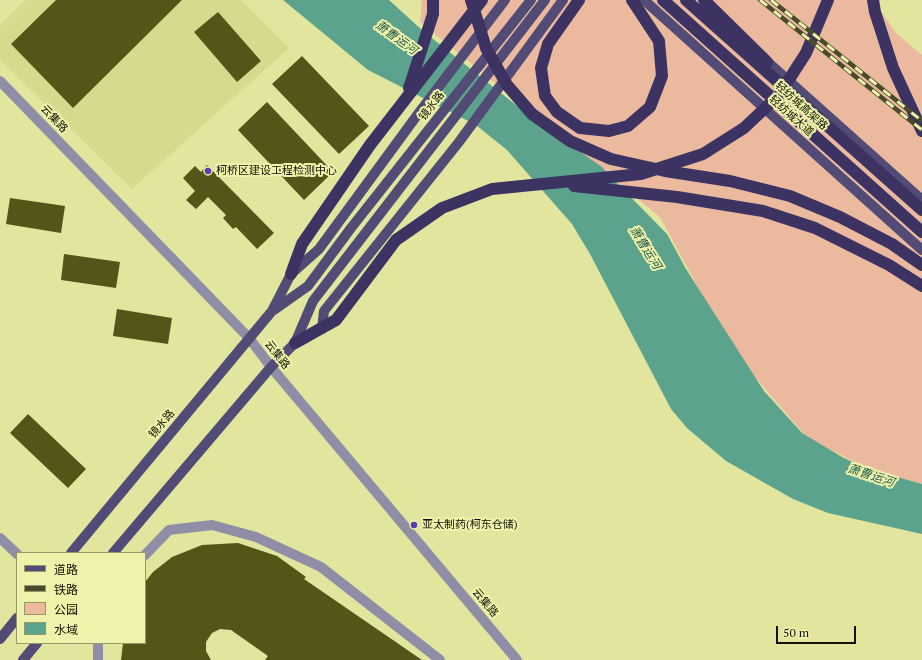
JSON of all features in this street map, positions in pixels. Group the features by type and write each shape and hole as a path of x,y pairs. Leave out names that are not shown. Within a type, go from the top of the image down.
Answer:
{"highway":[{"path":"406,99 433,14 433,0"},
{"path":"471,0 486,48 507,85 532,114 570,141 611,159 665,171 730,181 790,196 840,217 886,240 922,265"},
{"path":"291,274 302,244 370,145 482,0"},
{"path":"580,0 548,44 541,68 545,96 557,112 580,128 609,131 628,126 650,107 662,76 659,41 632,0"},
{"name":"轻纺城高架路","path":"663,0 922,232"},
{"name":"轻纺城高架路","path":"686,0 922,210"},
{"path":"704,0 866,160"},
{"path":"294,343 336,320 396,240 442,208 492,189 641,174 703,154 744,128 779,95 806,52 828,0"},
{"path":"873,0 875,12 892,68 922,131"},
{"path":"549,183 677,197 764,211 815,228 889,265 922,286"}],"main road":[{"path":"272,311 291,274 319,249 418,114 505,0"},
{"name":"镜水路","path":"72,552 272,311 308,286 530,0"},
{"path":"114,552 271,367 294,343 313,301 545,0"},
{"path":"322,329 324,311 514,70 563,0"},
{"name":"轻纺城大道","path":"644,0 922,250"},
{"path":"699,0 922,200"},
{"path":"0,639 16,619"},
{"path":"23,660 36,644"}],"street":[{"name":"云集路","path":"0,81 249,338 271,367 517,660"},
{"path":"146,554 169,530 212,525 256,538 321,567 440,660"},
{"path":"0,538 16,553"},
{"path":"98,644 98,660"}],"shaded area":[{"path":"25,0 241,0 289,48 132,189 0,60 0,25"}],"green space":[{"path":"422,0 873,0 896,33 922,55 922,484 875,472 807,438 732,350 660,217 420,22"}],"water":[{"name":"萧曹运河","path":"283,0 389,0 423,31 536,121 602,167 667,234 686,269 764,391 802,433 842,457 865,468 922,484 922,534 828,513 793,499 726,461 687,428 671,409 590,254 572,224 507,150 476,125 368,70"}],"building":[{"path":"56,0 182,0 73,108 11,44"},
{"path":"218,12 261,61 237,82 194,32"},
{"path":"302,56 369,126 339,154 272,84"},
{"path":"267,102 333,172 304,200 238,130"},
{"path":"207,165 274,233 257,249 236,227 233,229 223,218 226,215 208,197 196,209 186,200 195,191 183,178 195,166 201,172"},
{"path":"10,198 65,206 61,233 6,224"},
{"path":"64,254 120,262 116,288 61,280"},
{"path":"117,309 172,318 168,344 113,336"},
{"path":"28,414 86,469 68,488 10,433"},
{"path":"238,543 277,556 306,577 304,579 422,660 265,660 268,656 231,630 220,629 212,633 206,642 206,651 211,660 121,660 123,644 146,644 146,581 153,572 172,557 202,545"}],"railway":[{"path":"760,0 922,130"},
{"path":"771,0 922,121"}],"place":[{"name":"柯桥区建设工程检测中心","path":"208,171"},
{"name":"亚太制药(柯东仓储)","path":"414,525"}]}
